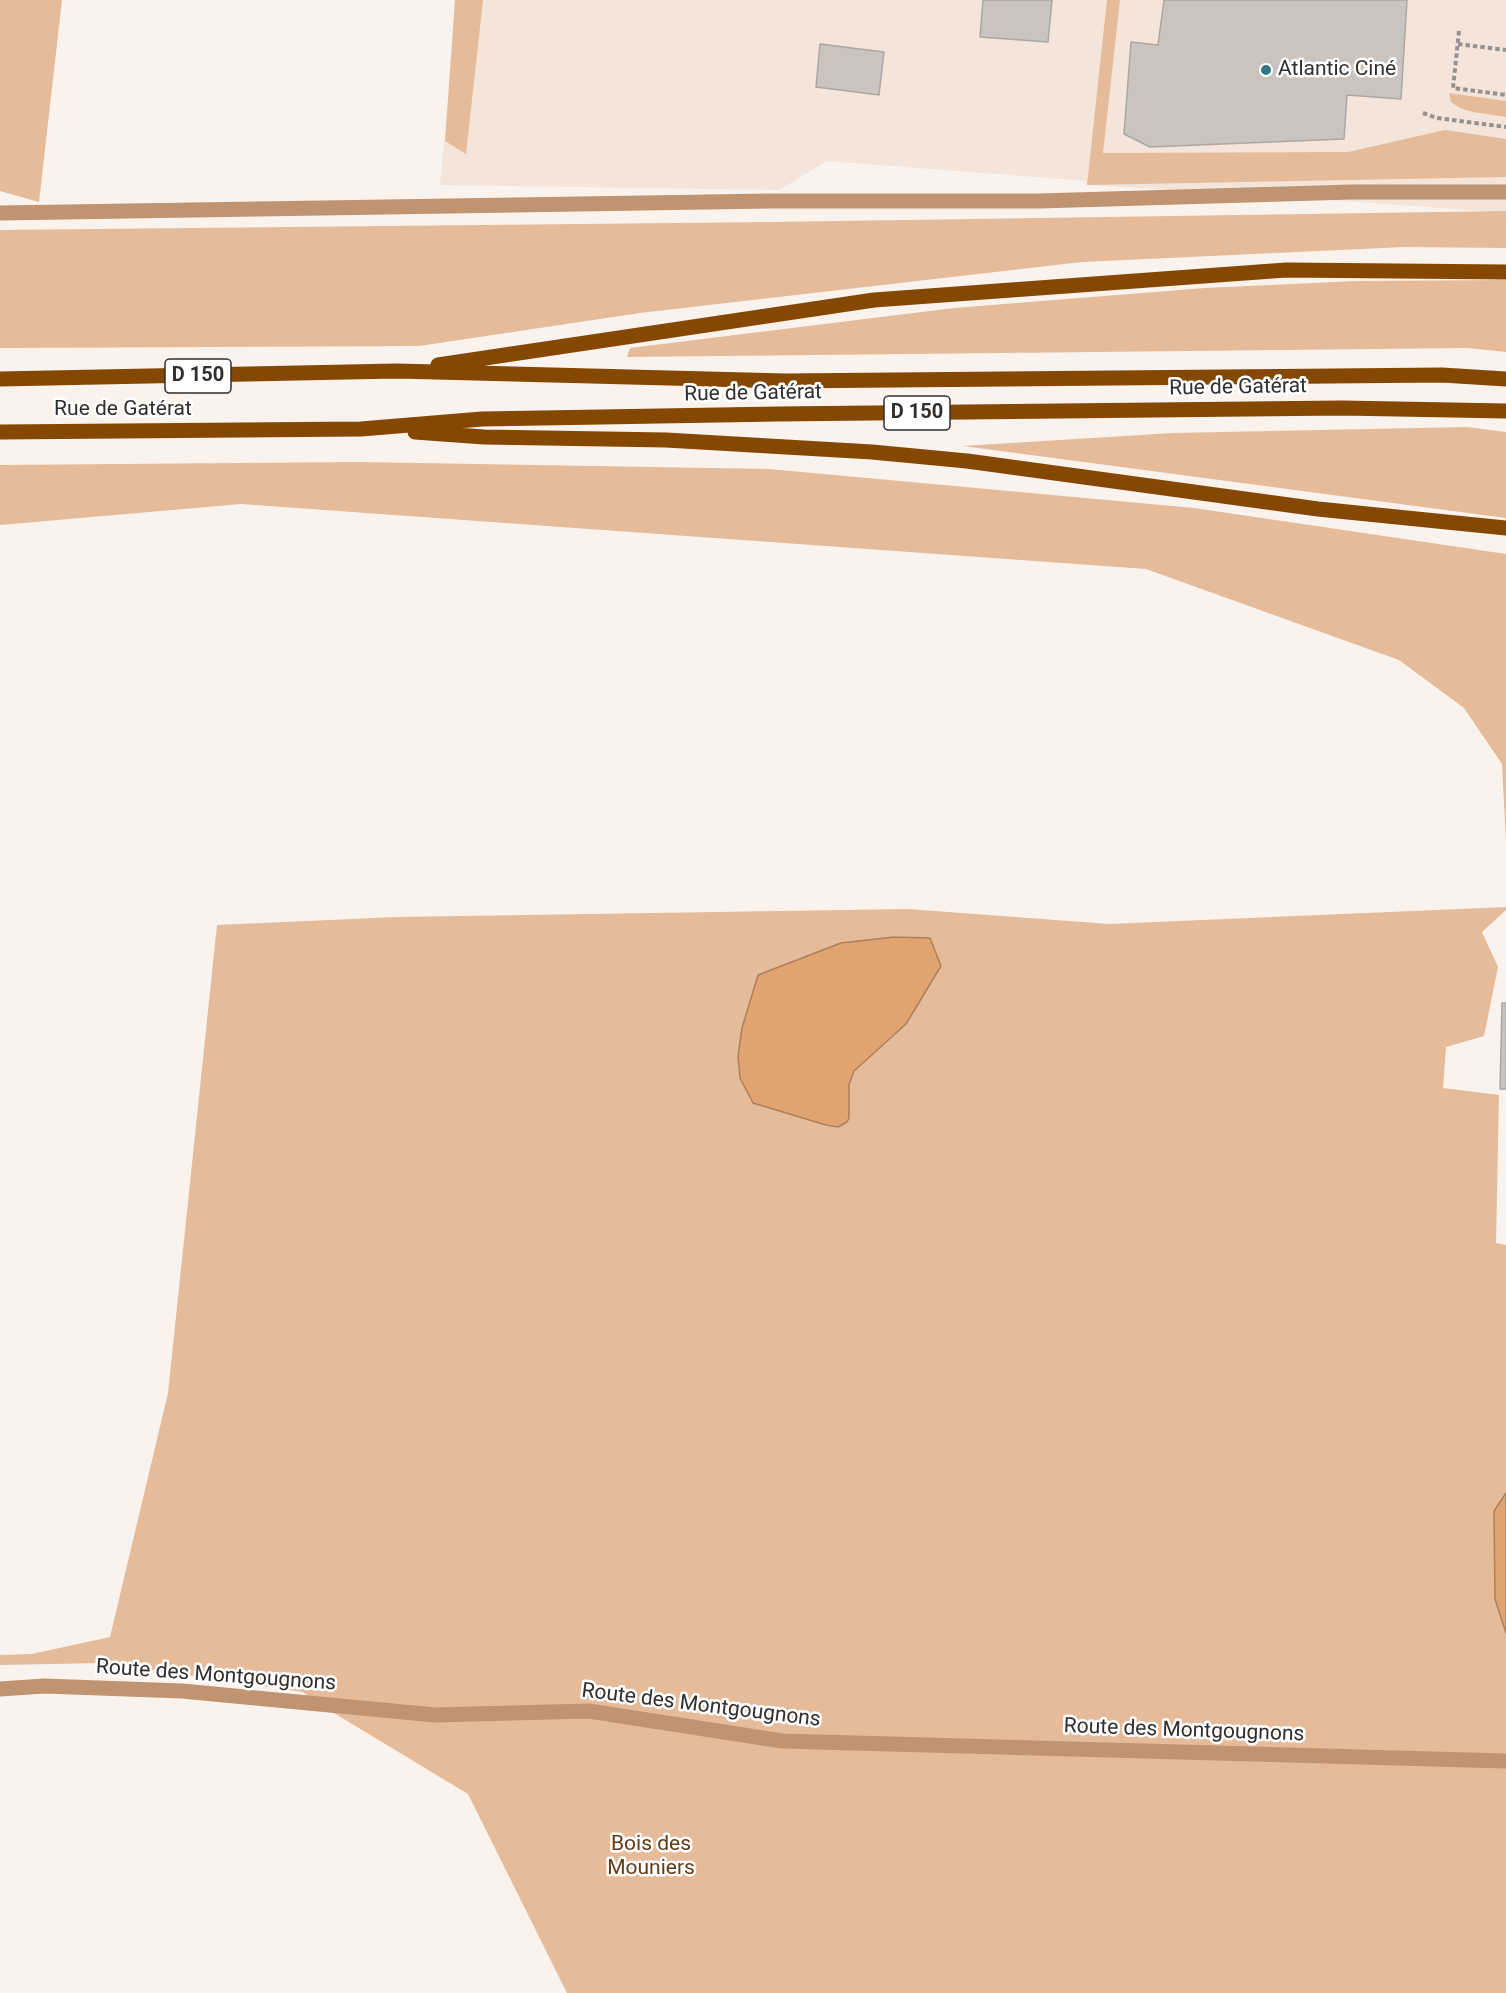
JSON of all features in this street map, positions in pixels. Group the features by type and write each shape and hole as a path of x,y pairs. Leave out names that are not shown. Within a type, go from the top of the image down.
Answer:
{"main road":[{"path":"397,371 874,300 1286,270 1506,272"},
{"name":"Rue de Gatérat","path":"0,379 397,371 785,381 1442,375 1506,379"},
{"name":"Rue de Gatérat","path":"0,432 361,429 482,419 766,414 1342,408 1506,411"},
{"path":"361,429 484,437 678,440 872,452 979,463 1318,509 1506,528"}],"street":[{"path":"0,213 771,201 1039,201 1352,192 1506,192"},
{"name":"Route des Montgougnons","path":"0,1689 44,1686 182,1691 435,1715 589,1711 782,1741 1506,1761"}],"path":[{"path":"1460,31 1453,88 1506,96"},
{"path":"1458,44 1506,50"},
{"path":"1423,113 1437,118 1506,127"}],"shaded area":[{"path":"458,0 1506,0 1506,213 1087,185 1087,181 827,161 779,190 440,185"},
{"path":"894,937 930,938 941,966 906,1024 854,1071 849,1085 847,1122 838,1127 826,1125 753,1103 740,1078 738,1056 742,1028 758,975 841,943"},
{"path":"1506,1493 1506,1633 1495,1599 1494,1511"}],"green space":[{"path":"0,0 62,0 39,202 0,191"},
{"path":"455,0 483,0 466,154 445,141"},
{"path":"1107,0 1120,0 1103,153 1348,152 1445,130 1506,139 1506,177 1087,185"},
{"path":"1449,93 1506,101 1506,117 1460,108 1451,102"},
{"path":"1506,211 1506,248 1404,247 1082,262 640,313 419,346 0,348 0,230"},
{"path":"1506,280 1506,352 1468,348 627,357 630,348 954,308 1205,288 1357,281"},
{"path":"1467,427 1506,432 1506,518 963,446 1173,433"},
{"path":"359,462 769,469 1194,508 1506,554 1506,842 1502,764 1464,708 1399,660 1146,569 241,504 0,525 0,465"},
{"name":"Bois des Mouniers","path":"1506,907 1506,910 1482,932 1498,967 1484,1036 1446,1047 1443,1088 1499,1095 1496,1243 1506,1245 1506,1493 1494,1511 1495,1599 1506,1633 1506,1753 1496,1761 1506,1761 1506,1993 567,1993 468,1794 303,1692 103,1663 0,1665 0,1655 32,1654 110,1637 168,1393 217,925 398,917 908,909 1109,924"}],"building":[{"path":"983,0 1052,0 1048,42 980,37"},
{"name":"Atlantic Ciné","path":"1164,0 1407,0 1401,99 1347,95 1344,139 1150,147 1124,134 1131,42 1158,45"},
{"path":"820,44 884,52 879,95 816,87"},
{"path":"1502,1003 1506,1003 1506,1089 1500,1089"}],"place":[{"name":"Atlantic Ciné","path":"1266,70"}]}
